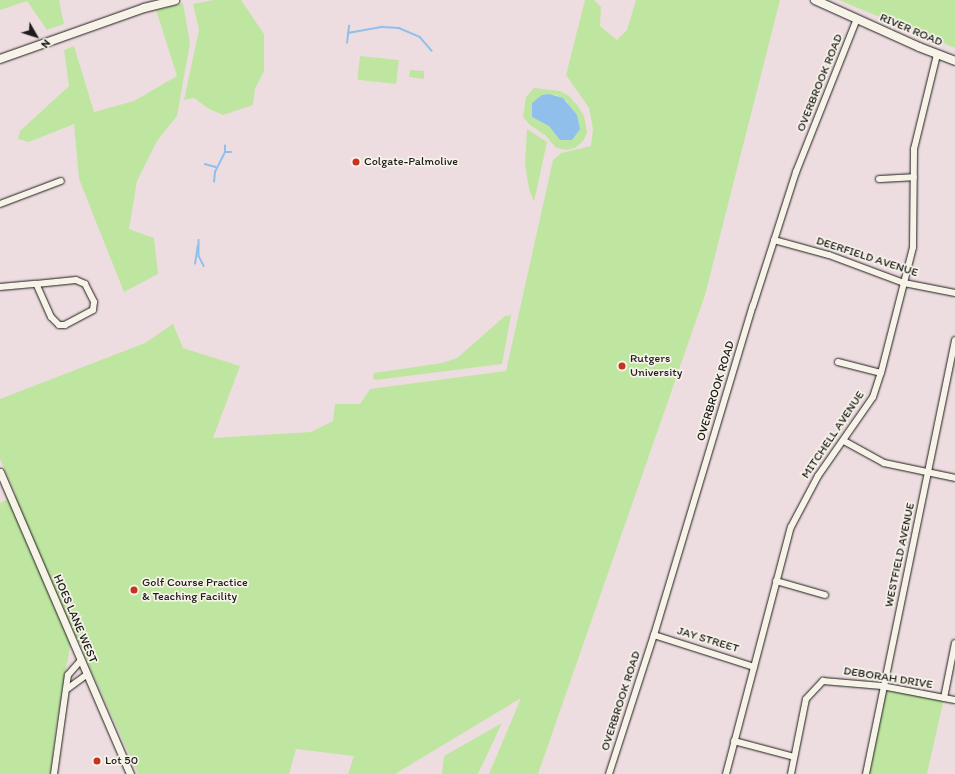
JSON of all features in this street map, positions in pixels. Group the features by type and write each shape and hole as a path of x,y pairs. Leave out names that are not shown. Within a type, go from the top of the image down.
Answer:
{"main road":[{"path":"0,59 144,8 175,0"},
{"name":"RIVER ROAD","path":"815,0 937,55 955,61"}],"street":[{"name":"OVERBROOK ROAD","path":"609,774 654,635 796,172 857,19"},
{"name":"MITCHELL AVENUE","path":"726,774 791,527 802,502 873,397 881,373 904,283 915,231 914,177 917,130 937,55"},
{"path":"879,179 914,177"},
{"path":"0,204 61,181"},
{"name":"DEERFIELD AVENUE","path":"774,240 829,256 904,283 955,293"},
{"path":"0,287 36,284 81,281 94,302 93,310 65,325 59,325 51,317 36,284"},
{"name":"WESTFIELD AVENUE","path":"866,774 955,340"},
{"path":"838,362 881,373"},
{"path":"844,441 884,464 955,478"},
{"name":"HOES LANE WEST","path":"0,472 86,675 130,774"},
{"path":"776,581 825,595"},
{"name":"JAY STREET","path":"654,635 754,666"},
{"path":"944,698 955,643"},
{"path":"54,774 68,675 80,661"},
{"path":"67,689 86,675"},
{"name":"DEBORAH DRIVE","path":"791,774 806,699 817,685 831,680 884,686 955,700"},
{"path":"734,742 794,757"}],"green space":[{"path":"0,0 59,0 64,24 47,30 27,1 0,10"},
{"path":"213,0 241,0 264,34 264,71 255,89 253,105 223,115 209,109 194,98 184,100 199,30 193,4"},
{"name":"Rutgers University","path":"585,0 594,0 601,7 600,26 617,40 627,30 636,0 780,0 705,295 538,774 489,774 521,698 395,774 348,774 354,756 296,749 289,774 138,774 73,630 57,720 50,774 0,774 0,503 16,495 0,459 0,399 145,343 173,324 183,348 240,366 213,438 311,432 333,421 335,404 360,404 370,389 506,371 553,160 561,153 591,146 593,129 589,108 566,75"},
{"path":"839,0 955,0 955,48 858,8"},
{"path":"183,3 190,43 177,116 157,141 137,181 129,229 154,238 158,274 124,292 79,179 74,124 29,142 18,139 20,131 69,86 64,50 74,46 94,112 134,101 177,76 156,10"},
{"path":"360,56 399,60 396,84 357,80"},
{"path":"410,70 424,71 424,79 409,77"},
{"path":"534,88 560,91 569,96 584,116 587,132 584,140 575,148 567,150 556,148 545,135 530,125 523,117 526,97","holes":["546,94 556,95 568,102 563,141 549,126 532,117 532,103"]},
{"path":"527,129 547,142 534,202 529,189 525,164"},
{"path":"511,315 502,364 375,380 373,378 374,373 442,363 457,358 505,316"},
{"path":"884,687 944,698 927,774 864,774"},
{"path":"502,723 478,774 442,774 444,756"}],"water":[{"path":"549,94 563,98 577,115 580,129 572,140 560,140 549,126 532,117 532,103 542,95"}],"waterway":[{"path":"347,43 349,26"},
{"path":"348,33 382,27 399,28 420,37 432,51"},
{"path":"214,182 215,172 225,152 225,146"},
{"path":"225,152 231,152"},
{"path":"205,164 216,167"},
{"path":"199,240 199,256 204,266"},
{"path":"195,264 198,246"}],"place":[{"name":"Colgate-Palmolive","path":"356,162"},
{"name":"Rutgers University","path":"622,366"},
{"name":"Golf Course Practice & Teaching Facility","path":"134,590"},
{"name":"Lot 50","path":"97,761"}]}
